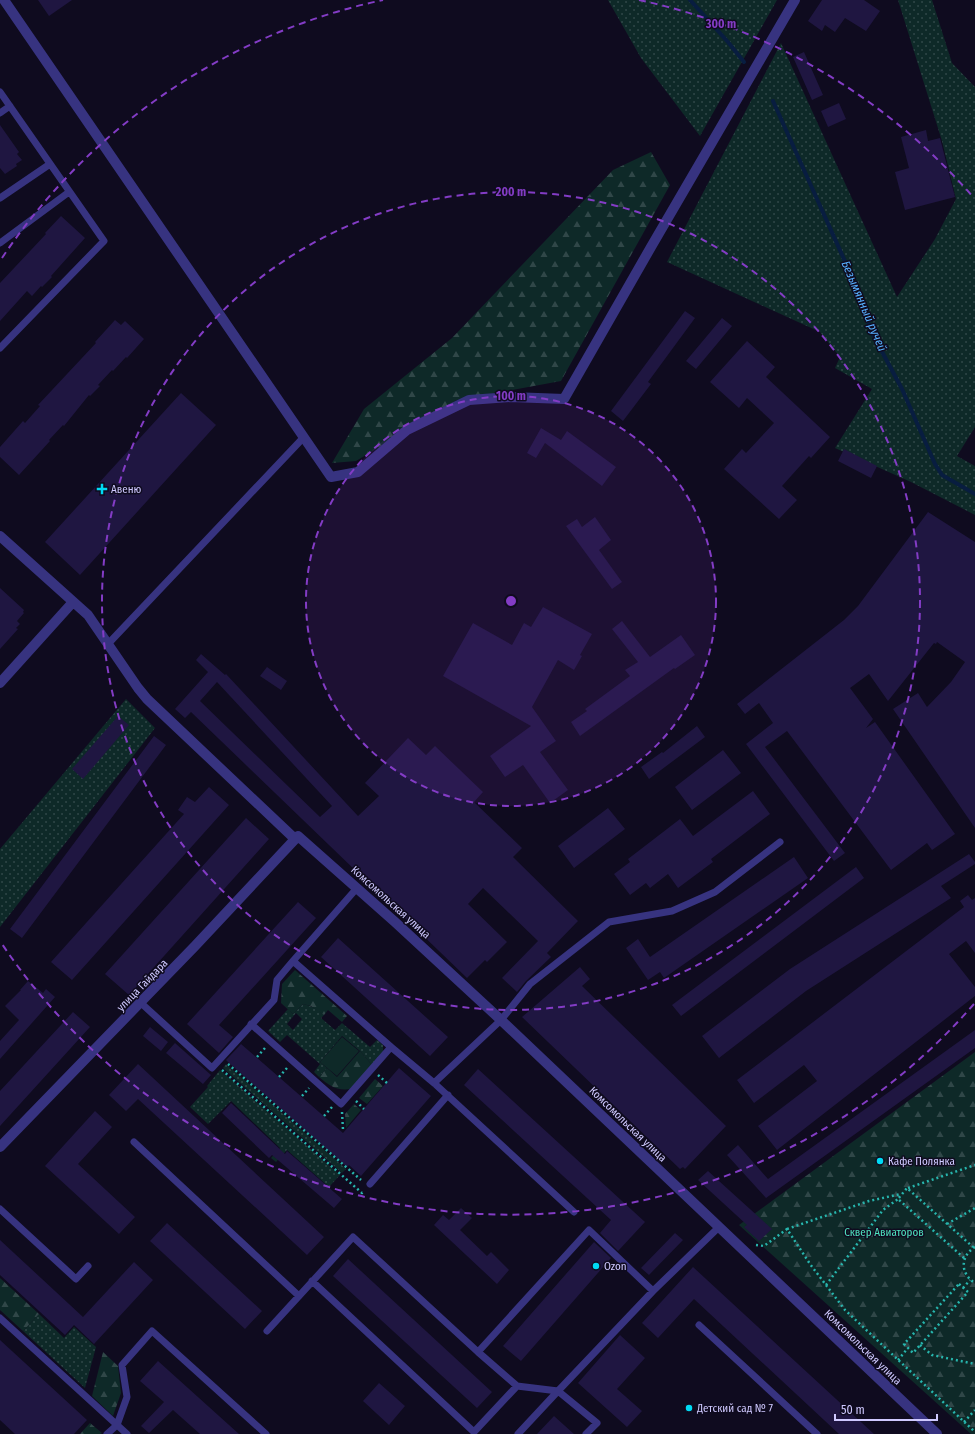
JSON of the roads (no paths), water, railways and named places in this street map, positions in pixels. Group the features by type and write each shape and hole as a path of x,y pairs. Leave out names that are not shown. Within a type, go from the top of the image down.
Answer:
{"street":[{"path":"4,0 331,477 358,472 407,430 468,400 511,397 564,399 650,247 795,0"},
{"name":"Комсомольская улица","path":"0,536 88,615 147,699 296,837 333,865 396,922 937,1434"},
{"path":"0,683 73,602"},
{"name":"улица Гайдара","path":"0,1147 141,1003 296,837"}],"lane":[{"path":"0,92 104,241 0,348"},
{"path":"0,112 10,106"},
{"path":"0,198 50,164"},
{"path":"0,243 70,192"},
{"path":"108,644 304,437"},
{"path":"434,1083 501,1020 530,984 609,922 672,911 715,892 780,842"},
{"path":"141,1003 212,1068 274,1000 277,980 357,888"},
{"path":"293,961 448,1095 574,1212"},
{"path":"251,1024 341,1104 391,1047"},
{"path":"370,1184 448,1095"},
{"path":"134,1142 299,1296"},
{"path":"0,1209 76,1280 88,1266"},
{"path":"518,1434 653,1291 719,1227"},
{"path":"478,1352 589,1230 653,1291"},
{"path":"267,1331 353,1237 517,1386 558,1391 597,1423 586,1434"},
{"path":"312,1281 474,1432 517,1386"},
{"path":"0,1318 127,1434"},
{"path":"699,1325 817,1434"},
{"path":"107,1434 117,1425 127,1397 122,1365 152,1331 266,1434"}],"waterway":[{"name":"Безымянный ручей","path":"690,0 744,62"},
{"name":"Безымянный ручей","path":"773,101 852,277 872,333 902,389 935,464 942,475 975,494"}],"place":[{"name":"Авеню","path":"102,489"},
{"name":"Кафе Полянка","path":"880,1161"},
{"name":"Ozon","path":"596,1266"},
{"name":"Детский сад № 7","path":"689,1408"}],"park label":[{"name":"Сквер Авиаторов","path":"884,1232"}]}
